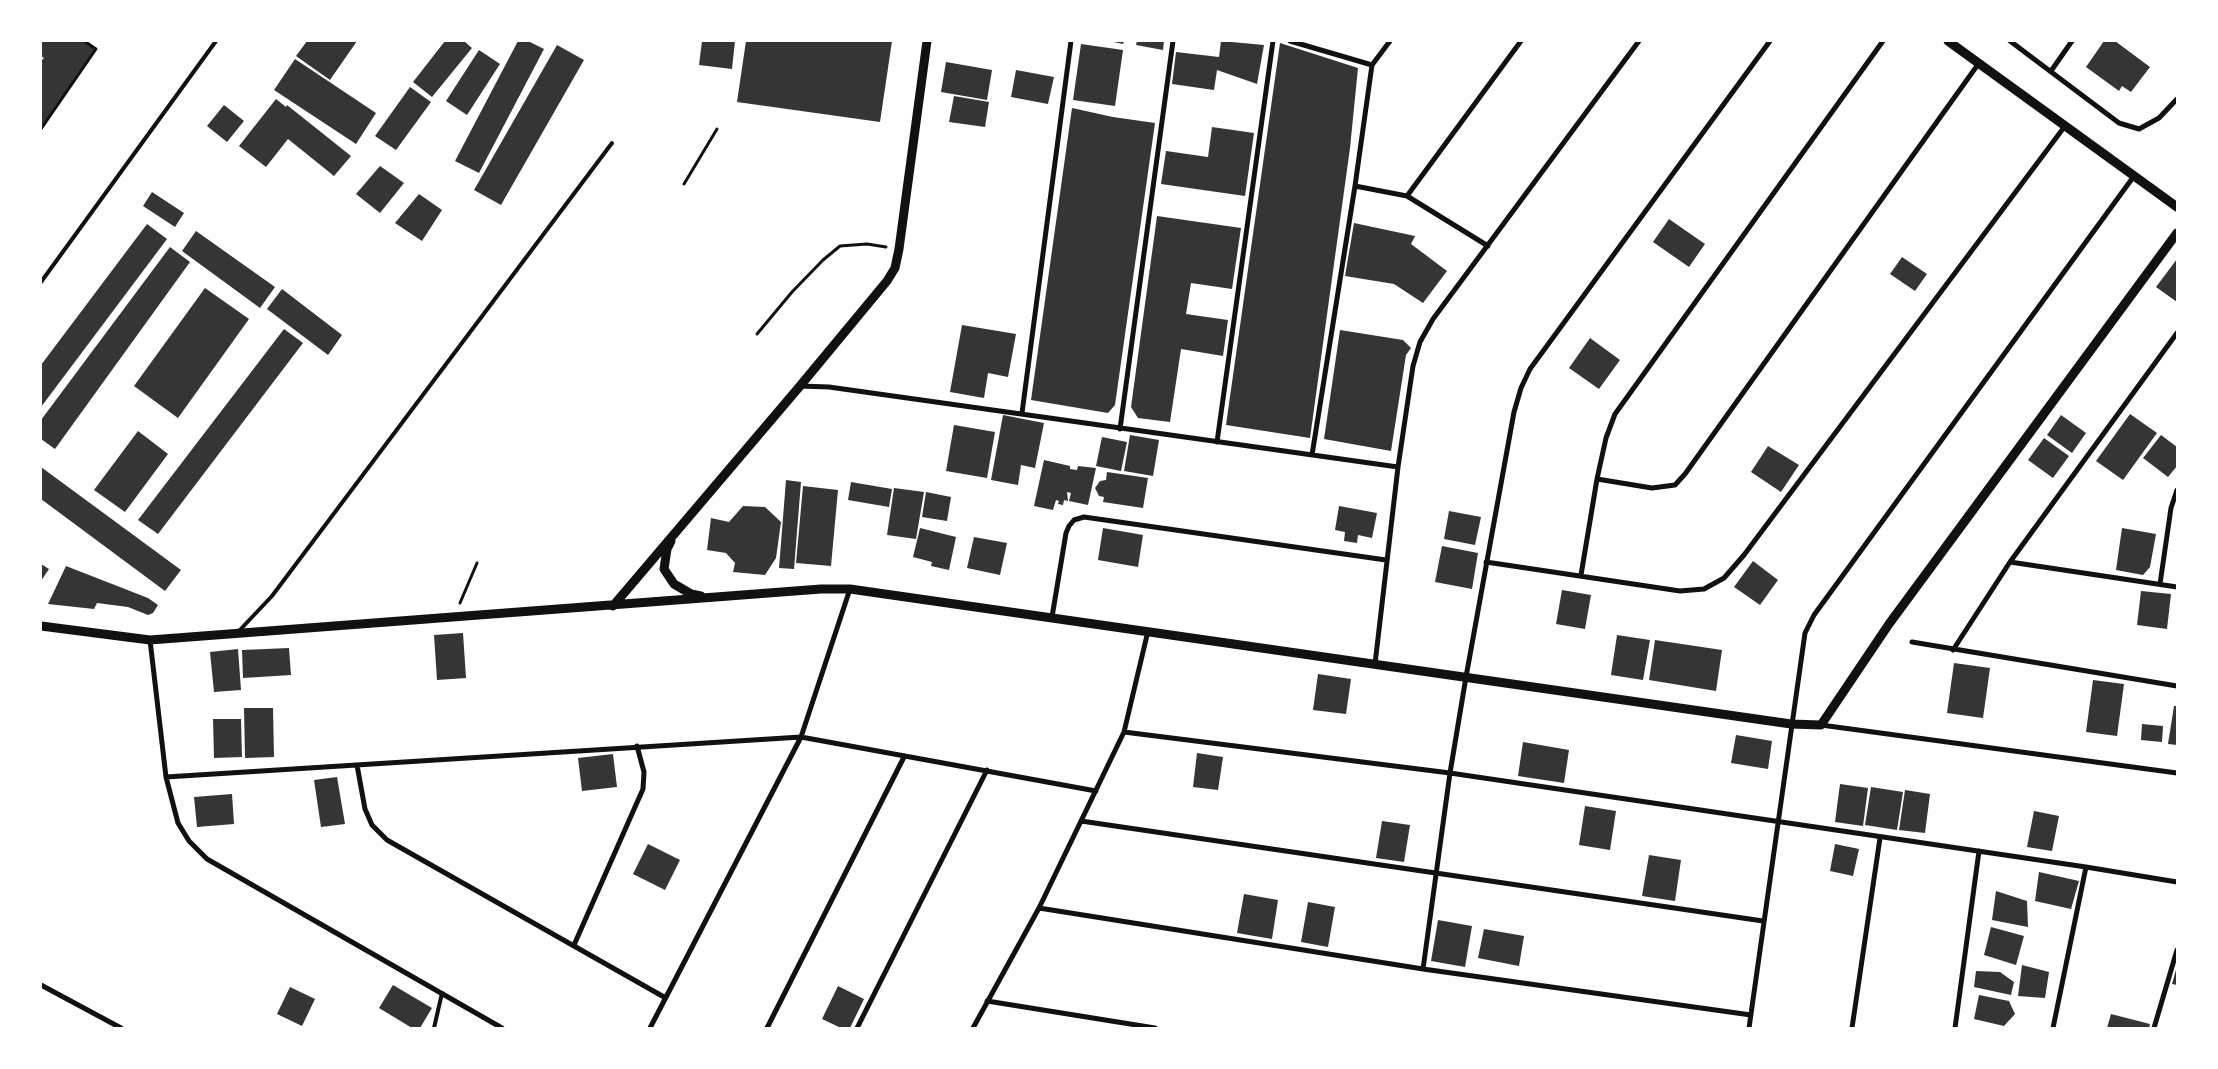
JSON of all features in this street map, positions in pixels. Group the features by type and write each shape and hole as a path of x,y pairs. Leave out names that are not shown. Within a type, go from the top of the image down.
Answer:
{"street":[{"path":"613,606 800,386 887,281 895,268 927,41"},
{"path":"1022,413 1071,41"},
{"path":"1120,429 1173,41"},
{"path":"1217,442 1273,41"},
{"path":"1290,41 1372,66"},
{"path":"1312,455 1372,66 1390,41"},
{"path":"1407,196 1521,41"},
{"path":"1375,664 1398,467 1413,366 1420,342 1433,319 1639,41"},
{"path":"1423,969 1450,773 1466,677 1514,412 1521,388 1530,370 1770,41"},
{"path":"1581,574 1597,479 1606,438 1615,414 1883,41"},
{"path":"1948,41 2177,207"},
{"path":"2010,41 2119,123 2140,129 2159,118 2177,99"},
{"path":"2050,71 2072,41"},
{"path":"1597,479 1652,488 1675,485 1685,474 1979,63"},
{"path":"1486,562 1581,574 1680,591 1704,589 1724,578 1744,555 2065,126"},
{"path":"1749,1028 1805,633 1814,615 2134,176"},
{"path":"1355,186 1407,196 1488,246"},
{"path":"1821,725 1890,624 2177,233"},
{"path":"1953,650 2010,562 2177,333"},
{"path":"800,386 829,386 1022,413 1120,429 1398,467"},
{"path":"2160,584 2171,508 2177,490"},
{"path":"1052,617 1068,526 1074,520 1084,517 1386,560"},
{"path":"676,531 667,549 664,570 674,584 691,594 714,598"},
{"path":"2010,562 2177,587"},
{"path":"41,626 150,640 821,589 850,589 1791,724 1821,725 2177,772"},
{"path":"650,1028 664,997 801,737 850,589"},
{"path":"973,1028 1039,908 1124,732 1148,631"},
{"path":"150,640 166,777 178,823 189,841 207,859 502,1028"},
{"path":"1912,642 2177,686"},
{"path":"1124,732 1450,773 2177,882"},
{"path":"166,777 801,737 1096,790"},
{"path":"574,945 643,789 644,772 637,746"},
{"path":"767,1028 904,757"},
{"path":"356,765 365,809 372,824 387,840 664,997"},
{"path":"857,1028 987,770"},
{"path":"1081,822 1437,872 1763,921"},
{"path":"1852,1028 1880,838"},
{"path":"1956,1028 1979,851"},
{"path":"2053,1028 2086,867"},
{"path":"1039,908 1423,969 1751,1015"},
{"path":"2154,1028 2177,950"},
{"path":"41,985 121,1028"},
{"path":"987,1001 1155,1028"}],"lane":[{"path":"41,282 216,41"},
{"path":"237,634 278,588 612,143"},
{"path":"434,1028 442,993"}],"path":[{"path":"41,129 96,49 84,41"},
{"path":"684,184 717,129"},
{"path":"756,334 792,292 823,260 840,246 867,244 899,249"},
{"path":"455,618 476,563"}],"building":[{"path":"41,41 87,41 97,49 41,128 41,61 44,58 41,56"},
{"path":"307,41 357,41 330,80 296,56"},
{"path":"445,41 464,41 472,48 432,97 413,82"},
{"path":"518,41 528,41 544,49 479,173 455,161"},
{"path":"702,41 735,41 732,69 699,65"},
{"path":"746,41 892,41 880,122 737,102"},
{"path":"1109,41 1124,41 1123,44"},
{"path":"1137,41 1164,41 1163,50 1136,45"},
{"path":"1221,41 1264,45 1257,84 1217,70 1214,90 1172,84 1176,52 1219,57"},
{"path":"2104,41 2115,41 2150,67 2131,92 2122,86 2119,91 2086,67"},
{"path":"1280,43 1358,68 1350,148 1310,438 1226,425"},
{"path":"1081,44 1123,50 1115,106 1073,100"},
{"path":"557,45 584,60 501,205 474,190"},
{"path":"479,50 500,64 467,115 446,101"},
{"path":"295,59 376,113 356,144 274,90"},
{"path":"946,62 992,70 987,100 941,92"},
{"path":"1016,70 1054,77 1048,104 1011,97"},
{"path":"410,87 431,102 396,150 375,136"},
{"path":"954,96 989,102 985,127 949,122"},
{"path":"276,99 286,107 287,105 351,156 334,176 288,139 266,167 239,146"},
{"path":"224,105 244,121 227,142 207,126"},
{"path":"1072,108 1113,117 1155,123 1115,405 1108,413 1031,400"},
{"path":"1212,127 1254,133 1245,196 1161,184 1166,151 1208,157"},
{"path":"380,166 404,183 380,213 356,194"},
{"path":"152,192 184,213 175,227 143,206"},
{"path":"419,194 442,210 422,241 395,223"},
{"path":"1157,216 1241,228 1232,289 1191,283 1186,314 1228,320 1223,356 1181,349 1170,422 1138,418 1131,407"},
{"path":"1669,219 1705,244 1689,267 1653,242"},
{"path":"1354,223 1415,236 1411,244 1447,271 1423,303 1394,284 1345,276"},
{"path":"147,224 167,239 41,407 41,365"},
{"path":"196,231 275,287 260,308 182,251"},
{"path":"170,247 190,262 55,449 41,439 41,420"},
{"path":"1902,257 1927,274 1915,291 1890,274"},
{"path":"2177,259 2177,302 2156,287"},
{"path":"205,288 249,319 178,418 134,386"},
{"path":"282,289 342,335 328,355 267,309"},
{"path":"962,325 1016,334 1008,377 988,373 984,398 950,392"},
{"path":"284,329 303,343 158,534 138,520"},
{"path":"1340,330 1403,340 1411,348 1406,355 1391,451 1324,439"},
{"path":"1590,338 1620,360 1599,389 1569,368"},
{"path":"2130,414 2157,433 2123,480 2096,461"},
{"path":"1003,415 1044,423 1035,468 1021,465 1018,485 991,480"},
{"path":"2061,415 2086,433 2072,453 2047,435"},
{"path":"954,425 995,432 987,478 946,471"},
{"path":"138,431 168,454 125,512 94,490"},
{"path":"1130,435 1159,440 1153,476 1124,471"},
{"path":"2161,435 2177,447 2177,466 2168,477 2143,458"},
{"path":"1102,437 1127,442 1121,471 1096,466"},
{"path":"2044,438 2069,456 2053,478 2028,460"},
{"path":"1768,446 1799,465 1781,492 1751,472"},
{"path":"1044,460 1070,466 1070,469 1077,470 1078,466 1096,468 1088,505 1069,501 1071,493 1067,492 1068,501 1064,500 1063,505 1058,504 1059,501 1056,500 1053,510 1034,506"},
{"path":"41,467 181,570 165,591 41,499"},
{"path":"1107,472 1148,478 1143,508 1103,502 1104,497 1099,496 1095,488 1100,481 1106,480"},
{"path":"786,480 801,482 794,569 779,568"},
{"path":"851,482 892,489 889,507 848,500"},
{"path":"803,486 838,490 831,566 796,563"},
{"path":"894,488 924,492 916,539 887,535"},
{"path":"926,492 951,497 947,521 922,517"},
{"path":"743,506 765,507 781,522 776,558 765,575 733,572 735,563 726,553 707,550 711,518 729,522"},
{"path":"1339,506 1377,513 1372,538 1358,535 1357,543 1344,541 1345,532 1335,530"},
{"path":"1449,511 1481,517 1475,545 1444,539"},
{"path":"920,528 956,537 949,570 931,566 932,562 913,557"},
{"path":"1103,528 1143,535 1138,567 1098,560"},
{"path":"2122,528 2156,534 2150,567 2143,575 2116,570"},
{"path":"974,537 1007,543 1000,575 967,568"},
{"path":"1442,546 1478,553 1472,589 1435,582"},
{"path":"1753,561 1778,580 1760,605 1734,587"},
{"path":"41,564 49,569 41,581"},
{"path":"66,566 148,598 158,605 153,613 148,615 128,607 97,603 94,609 48,604"},
{"path":"1562,590 1591,595 1585,629 1556,624"},
{"path":"2141,591 2171,594 2167,629 2137,625"},
{"path":"463,633 466,678 437,680 434,635"},
{"path":"1617,635 1650,640 1643,680 1611,675"},
{"path":"1655,640 1722,650 1716,691 1649,680"},
{"path":"289,648 291,675 243,678 242,650"},
{"path":"238,649 241,690 214,692 210,652"},
{"path":"1954,663 1990,668 1983,718 1947,713"},
{"path":"1318,674 1351,679 1346,714 1313,710"},
{"path":"2093,680 2124,684 2117,736 2086,732"},
{"path":"2174,706 2177,706 2177,745 2168,744"},
{"path":"244,708 273,708 274,757 245,758"},
{"path":"213,719 241,719 242,757 214,758"},
{"path":"2142,724 2163,726 2162,742 2141,740"},
{"path":"1736,735 1772,741 1768,769 1731,763"},
{"path":"1523,742 1569,750 1564,783 1518,776"},
{"path":"1197,753 1223,757 1218,790 1193,787"},
{"path":"613,754 617,787 582,791 578,758"},
{"path":"337,777 345,824 321,827 314,780"},
{"path":"1840,784 1868,788 1863,826 1835,822"},
{"path":"1871,787 1903,792 1897,830 1865,825"},
{"path":"1905,790 1930,794 1925,833 1899,830"},
{"path":"232,794 234,824 197,827 194,797"},
{"path":"1585,806 1616,811 1610,850 1579,845"},
{"path":"2034,811 2059,816 2052,851 2027,847"},
{"path":"1382,821 1410,825 1404,862 1376,858"},
{"path":"648,844 680,860 665,890 633,874"},
{"path":"1835,844 1859,849 1853,876 1830,871"},
{"path":"1649,855 1681,860 1675,901 1642,896"},
{"path":"2039,872 2079,881 2071,909 2035,901"},
{"path":"1996,891 2027,901 2028,927 1992,920"},
{"path":"1244,894 1278,900 1272,939 1237,933"},
{"path":"1308,902 1335,907 1328,947 1301,942"},
{"path":"1438,920 1472,926 1465,967 1431,961"},
{"path":"1991,927 2024,936 2016,965 1984,955"},
{"path":"1484,929 1524,936 1519,966 1478,958"},
{"path":"2022,965 2049,972 2045,998 2018,996"},
{"path":"2177,966 2177,985 2172,984"},
{"path":"1976,971 2000,972 2014,982 2011,995 1974,987"},
{"path":"393,985 432,1008 420,1028 412,1028 379,1008"},
{"path":"838,986 864,999 850,1028 841,1028 822,1019"},
{"path":"290,987 315,999 302,1026 277,1014"},
{"path":"1979,995 2009,1001 2015,1014 2004,1026 1974,1019"},
{"path":"2111,1014 2150,1024 2149,1028 2107,1028"}]}
